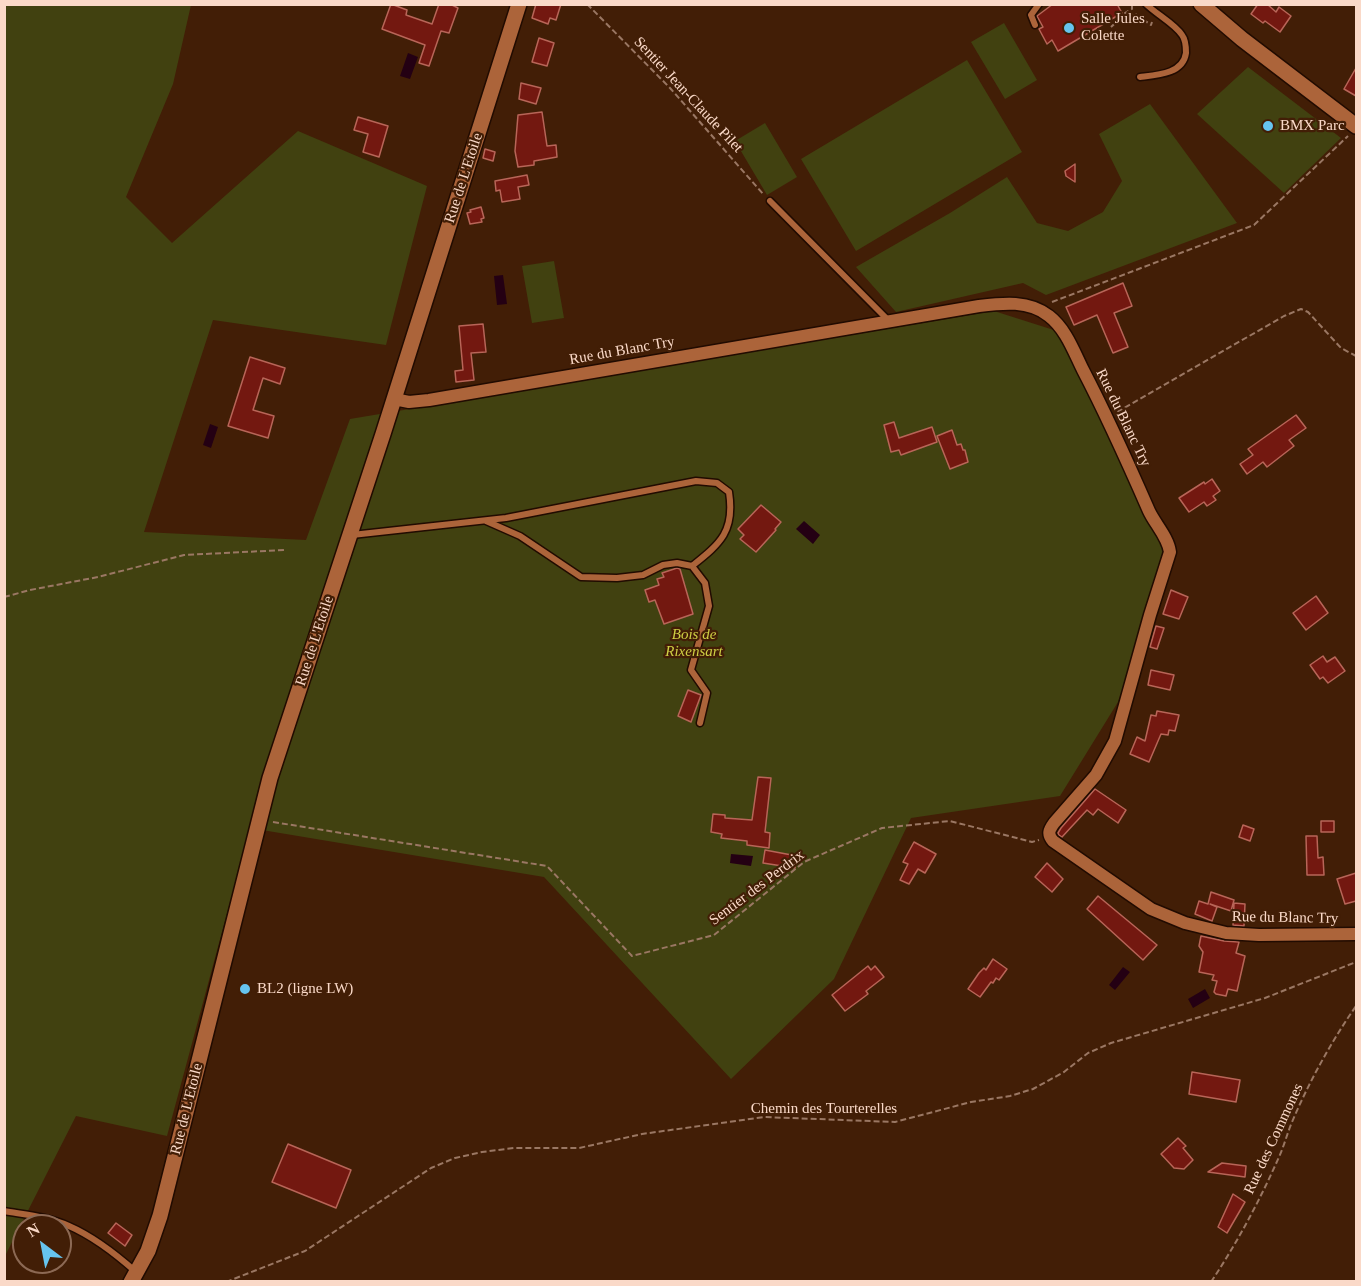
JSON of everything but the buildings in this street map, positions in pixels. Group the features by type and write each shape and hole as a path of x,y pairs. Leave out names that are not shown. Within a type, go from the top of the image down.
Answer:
{"street":[{"name":"Rue de L'Etoile","path":"134,1277 148,1251 160,1216 275,763 394,399 519,4"},
{"path":"1201,4 1352,131"},
{"name":"Rue du Blanc Try","path":"394,399 409,402 429,400 997,304 1035,307 1050,316 1064,333 1108,417 1150,512 1168,544 1169,554 1115,741 1096,775 1050,829 1050,838 1151,909 1185,923 1226,933 1356,934"}],"lane":[{"path":"1035,25 1031,15 1039,4"},
{"path":"1140,77 1178,68 1185,57 1186,46 1182,34 1146,4"},
{"path":"770,201 889,321"},
{"path":"349,535 486,521 696,481 717,483 729,492 731,509 725,534 715,548 692,566"},
{"path":"486,521 520,536 581,576 617,578 643,575 663,565 677,563 692,566 705,583 709,606 691,670 707,693 700,723"},
{"path":"4,1211 38,1216 69,1226 83,1234 134,1277"}],"path":[{"name":"Sentier Jean-Claude Pilet","path":"587,4 670,88 770,201"},
{"path":"1132,4 1132,9 1125,13 1128,17 1134,13 1151,26 1154,23 1137,10"},
{"path":"1111,27 1124,15"},
{"path":"1051,302 1254,225 1352,131"},
{"path":"1108,417 1284,316 1301,309 1308,312 1341,348 1356,356"},
{"path":"4,597 98,577 184,555 284,550"},
{"name":"Sentier des Perdrix","path":"260,820 547,866 632,956 714,934 804,862 882,828 950,821 1032,842 1050,838"},
{"name":"Chemin des Tourterelles","path":"226,1281 305,1251 431,1168 455,1158 514,1148 579,1148 642,1134 764,1117 895,1122 971,1102 1010,1096 1034,1089 1064,1072 1088,1053 1111,1043 1265,998 1356,963"},
{"name":"Rue des Commones","path":"1211,1281 1268,1180 1292,1122 1326,1054 1356,1006"}],"green space":[{"name":"Bois de Rixensart","path":"5,5 191,5 173,84 126,197 172,243 298,131 427,186 386,345 213,320 144,532 306,540 350,419 994,311 1060,332 1171,560 1118,702 1060,796 911,818 834,979 731,1079 544,877 250,828 167,1136 76,1116 26,1214 12,1214 12,1242 5,1256"},
{"path":"1004,23 1037,80 1005,99 971,42"},
{"path":"967,60 1022,152 856,251 801,159"},
{"name":"BMX Parc","path":"1248,67 1341,138 1284,193 1197,114"},
{"path":"1150,104 1237,223 1046,295 1023,283 896,312 856,267 1007,177 1037,223 1068,231 1103,212 1122,181 1099,134"},
{"path":"765,123 797,177 767,195 735,141"},
{"path":"554,261 564,318 532,323 522,266"}],"shaded area":[{"path":"408,53 418,57 410,79 400,76"},
{"path":"503,275 507,304 497,305 494,276"},
{"path":"210,424 218,427 211,448 203,445"},
{"path":"804,521 820,535 813,544 796,529"},
{"path":"731,854 753,856 751,866 730,863"},
{"path":"1123,967 1130,972 1115,990 1109,985"},
{"path":"1205,989 1210,998 1193,1008 1188,999"}],"place":[{"name":"Salle Jules Colette","path":"1069,28"},
{"name":"BMX Parc","path":"1268,126"},
{"name":"BL2 (ligne LW)","path":"245,989"}]}
